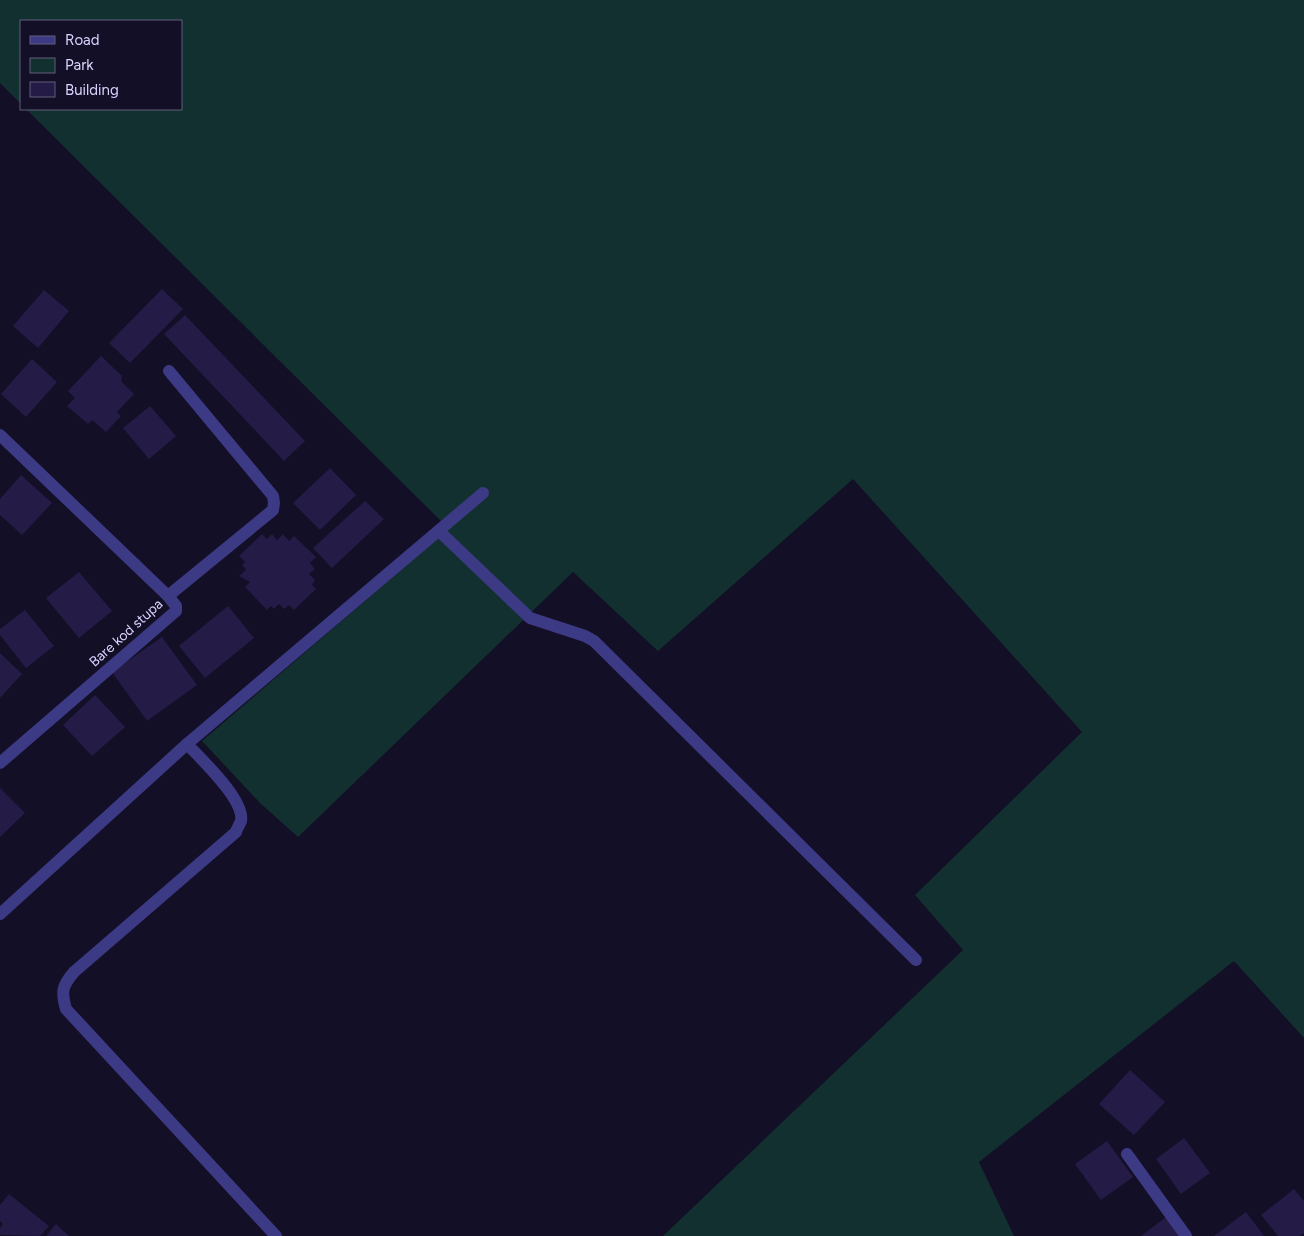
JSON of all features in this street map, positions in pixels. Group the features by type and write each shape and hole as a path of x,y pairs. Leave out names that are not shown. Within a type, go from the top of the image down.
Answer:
{"street":[{"path":"168,371 273,496 274,503 273,510 168,596"},
{"name":"Bare kod stupa","path":"0,436 168,596 176,606 176,611 0,763"},
{"path":"0,914 187,744 483,493"},
{"path":"439,530 530,618 585,636 594,641 916,960"},
{"path":"187,744 234,797 239,808 241,820 236,832 74,972 65,982 63,996 66,1009 276,1236"},
{"path":"1127,1154 1186,1236"}],"green space":[{"path":"0,0 1304,0 1304,1038 1234,961 979,1162 1014,1236 663,1236 963,950 915,895 1082,732 853,479 658,651 573,572 298,837 260,803 202,741 449,529 27,110 182,110 182,20 20,20 20,103 0,83"}],"building":[{"path":"162,289 183,309 130,363 109,343"},
{"path":"44,290 69,311 38,348 13,326"},
{"path":"185,315 305,441 284,461 164,334"},
{"path":"101,356 122,376 121,381 134,394 117,412 121,416 106,432 92,420 88,424 67,406 75,398 68,391"},
{"path":"32,359 57,382 26,417 1,394"},
{"path":"150,406 176,436 149,459 123,428"},
{"path":"330,468 356,495 320,530 293,503"},
{"path":"21,475 52,503 22,535 0,515 0,499"},
{"path":"365,501 384,519 332,568 313,548"},
{"path":"262,534 267,539 272,534 277,540 283,534 289,541 294,536 316,557 310,563 315,569 309,574 315,580 312,585 316,589 294,610 289,605 284,609 279,604 274,609 271,606 267,610 245,587 250,582 239,576 246,570 242,565 245,562 239,556"},
{"path":"79,572 112,611 79,638 46,598"},
{"path":"228,606 254,638 205,678 179,646"},
{"path":"25,610 54,646 26,668 0,635 0,629"},
{"path":"162,637 197,685 147,721 112,672"},
{"path":"0,653 22,674 0,698"},
{"path":"95,695 125,727 92,756 63,725"},
{"path":"0,788 25,813 0,837"},
{"path":"1130,1070 1165,1102 1134,1135 1099,1104"},
{"path":"1184,1138 1210,1173 1181,1194 1156,1159"},
{"path":"1107,1141 1133,1177 1101,1200 1075,1164"},
{"path":"1294,1189 1304,1201 1304,1233 1300,1236 1278,1236 1261,1215"},
{"path":"9,1194 49,1226 40,1236 0,1235 0,1228 3,1224 0,1221 0,1205"},
{"path":"1246,1212 1264,1236 1214,1236"},
{"path":"1166,1217 1181,1236 1141,1236"},
{"path":"56,1224 69,1236 46,1236"}]}
